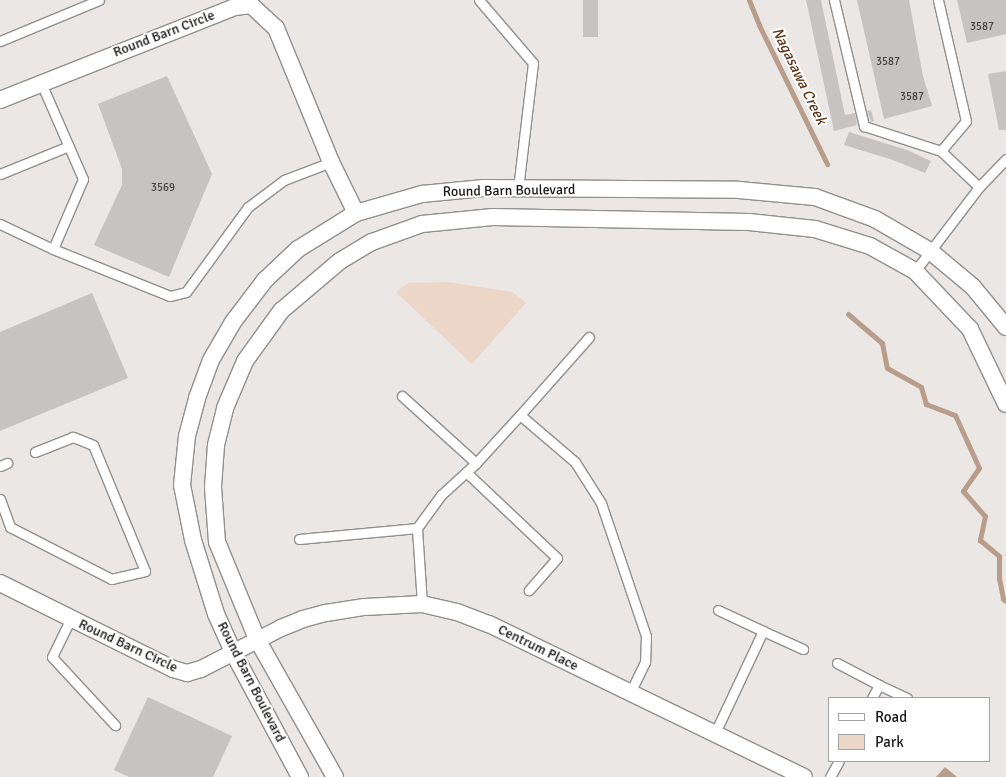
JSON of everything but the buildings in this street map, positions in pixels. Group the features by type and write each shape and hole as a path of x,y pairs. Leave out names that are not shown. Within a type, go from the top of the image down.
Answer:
{"street":[{"name":"Round Barn Circle","path":"0,100 235,7 251,3 276,28 331,162 356,213"},
{"name":"Round Barn Boulevard","path":"300,777 234,654 216,614 193,540 182,485 187,436 197,398 211,360 233,322 264,280 298,249 356,213 422,194 484,188 518,188 738,190 815,197 874,219 930,251 973,287 1006,327"},
{"name":"Round Barn Boulevard","path":"335,777 257,640 217,542 213,487 216,445 225,408 245,360 281,311 340,260 372,242 422,224 493,217 749,222 815,229 870,246 916,271 970,329 1006,404"},
{"name":"Round Barn Circle","path":"0,583 173,669 188,673 234,654 257,640"},
{"name":"Centrum Place","path":"257,640 303,619 326,613 365,607 422,604 457,612 489,624 714,735 804,777"}],"lane":[{"path":"0,41 99,0"},
{"path":"478,0 533,63 518,188"},
{"path":"834,0 864,126 941,151 979,187"},
{"path":"938,0 966,122 941,151"},
{"path":"41,83 83,179 53,249"},
{"path":"0,174 69,146"},
{"path":"916,271 979,187 1006,159"},
{"path":"0,224 53,249 170,296 186,292 248,207 284,180 331,162"},
{"path":"422,604 417,528 441,495 476,463 589,337"},
{"path":"402,396 476,463"},
{"path":"520,415 575,462 601,502 646,636 645,662 630,693"},
{"path":"0,499 10,527 111,579 145,571 93,445 73,437 35,452"},
{"path":"466,472 557,558 529,590"},
{"path":"299,539 417,528"},
{"path":"718,610 802,649"},
{"path":"71,618 52,657 115,725"},
{"path":"714,735 763,631"},
{"path":"837,663 905,697"},
{"path":"873,697 879,685"},
{"path":"830,777 838,762"}],"green space":[{"path":"448,282 512,292 526,303 472,364 396,292 408,283"}],"shaded area":[{"path":"945,767 957,777 936,777"}],"waterway":[{"name":"Nagasawa Creek","path":"749,0 759,25 827,164"},
{"name":"Nagasawa Creek","path":"848,314 882,343 887,368 921,387 926,404 955,415 979,468 963,491 985,516 980,540 999,556 999,578 1003,599 1006,601"}]}
